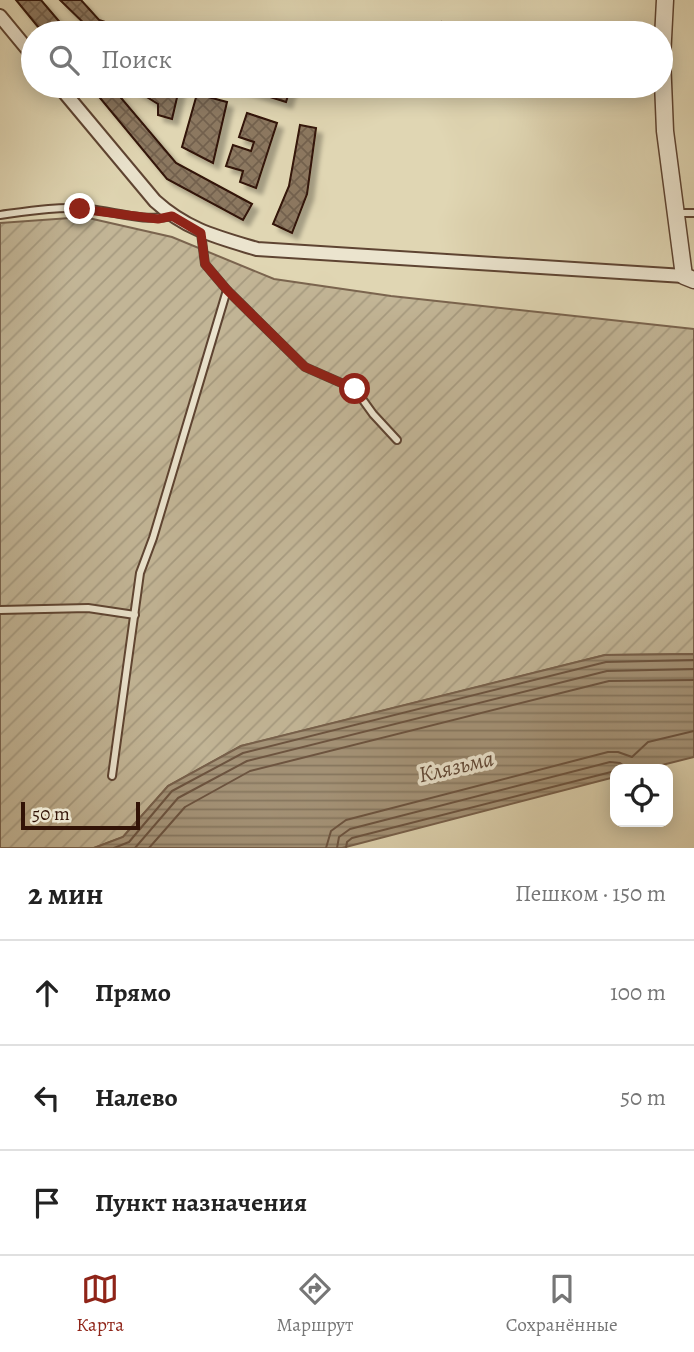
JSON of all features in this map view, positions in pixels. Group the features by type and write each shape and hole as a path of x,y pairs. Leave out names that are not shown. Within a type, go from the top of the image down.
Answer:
{"street":[{"path":"658,21 665,0"},
{"path":"0,16 21,41"},
{"path":"69,98 155,201 172,216 201,233 257,249 689,278 676,213 665,131 664,98"}],"lane":[{"path":"0,215 46,209 87,209 158,219 172,216"},
{"path":"676,213 694,213"},
{"path":"201,233 205,264 227,290 305,367 355,389 397,440"},
{"path":"112,776 140,573 153,538 227,290"},
{"path":"0,610 88,608 135,615"}],"shaded area":[{"path":"84,217 172,237 274,279 391,296 694,329 694,654 605,655 241,746 168,786 123,837 94,848 0,848 0,223"}],"water":[{"name":"Клязьма","path":"694,654 694,757 666,764 610,764 610,778 342,848 94,848 123,837 168,786 241,746 605,655"}],"building":[{"path":"16,0 41,0 59,21 33,21"},
{"path":"60,0 81,0 102,21 82,21"},
{"path":"100,98 121,98 176,163 252,204 243,220 167,179"},
{"path":"148,98 177,98 172,119 158,115 158,104"},
{"path":"196,98 227,102 213,163 182,147"},
{"path":"247,113 277,123 256,188 240,182 243,171 226,166 233,145 251,151 254,142 239,137"},
{"path":"300,125 316,128 307,194 292,233 273,224 289,186"}],"route":[{"path":"80,209 158,219 172,216 201,233 205,264 227,290 305,367 355,389"}]}
